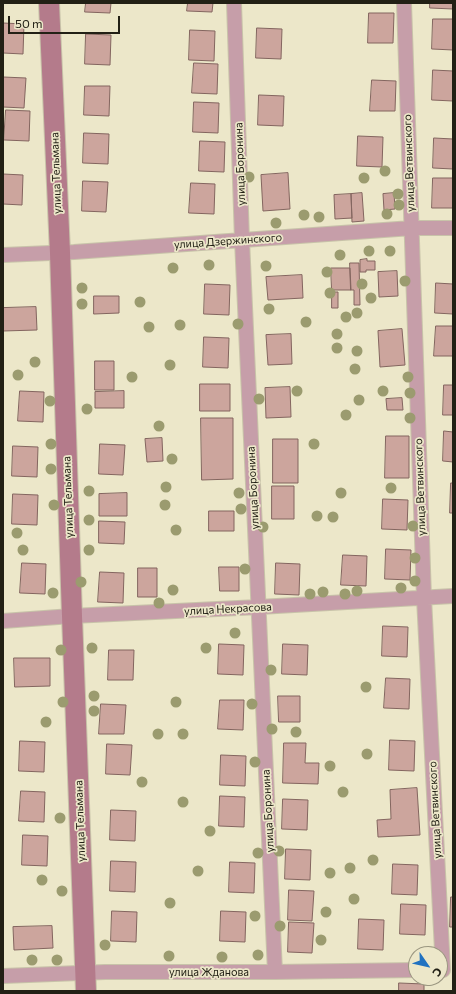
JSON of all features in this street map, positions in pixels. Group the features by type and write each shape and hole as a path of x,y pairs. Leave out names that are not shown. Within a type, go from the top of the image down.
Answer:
{"street":[{"name":"улица Тельмана","path":"49,3 60,252 86,982"},
{"name":"улица Боронина","path":"234,3 242,240 275,972"},
{"name":"улица Ветвинского","path":"404,3 424,598 444,946"},
{"name":"улица Дзержинского","path":"3,255 412,228 453,228"},
{"name":"улица Некрасова","path":"3,621 453,596"},
{"name":"улица Жданова","path":"3,976 86,982 106,972 408,970"}],"building":[{"path":"86,3 111,3 110,13 85,12"},
{"path":"188,3 213,3 212,12 187,11"},
{"path":"430,3 453,3 453,9 430,8"},
{"path":"369,13 394,13 393,43 368,43"},
{"path":"433,19 453,19 453,50 432,49"},
{"path":"3,23 24,24 23,54 3,53"},
{"path":"257,28 282,29 281,59 256,58"},
{"path":"190,30 215,31 214,61 189,60"},
{"path":"86,34 111,35 110,65 85,64"},
{"path":"194,63 218,64 217,94 192,93"},
{"path":"433,70 453,71 453,101 432,100"},
{"path":"3,77 26,78 24,108 3,107"},
{"path":"372,80 396,81 395,111 370,111"},
{"path":"85,86 110,86 109,116 84,115"},
{"path":"259,95 284,96 283,126 258,125"},
{"path":"194,102 219,103 218,133 193,132"},
{"path":"6,110 30,111 29,141 4,140"},
{"path":"84,133 109,134 108,164 83,163"},
{"path":"358,136 383,137 382,167 357,166"},
{"path":"434,138 453,139 453,169 433,168"},
{"path":"200,141 225,142 224,172 199,171"},
{"path":"288,173 290,209 263,211 261,175"},
{"path":"3,174 23,175 22,205 3,204"},
{"path":"433,178 453,178 453,208 432,208"},
{"path":"83,181 108,182 106,212 82,211"},
{"path":"191,183 215,184 214,214 189,213"},
{"path":"362,193 364,221 352,222 351,194"},
{"path":"394,193 395,209 384,210 383,194"},
{"path":"351,194 352,218 335,219 334,195"},
{"path":"367,259 367,261 375,261 375,270 360,272 360,260"},
{"path":"350,263 359,263 360,305 354,305 354,290 351,290"},
{"path":"331,268 350,268 351,290 332,290"},
{"path":"397,271 398,296 379,297 378,272"},
{"path":"302,275 303,298 268,300 266,277"},
{"path":"436,283 453,284 453,314 435,313"},
{"path":"205,284 230,285 229,315 204,314"},
{"path":"332,292 338,292 338,308 332,308"},
{"path":"94,296 119,296 119,313 94,314"},
{"path":"36,307 37,330 3,331 3,308"},
{"path":"436,326 453,326 453,356 434,356"},
{"path":"402,329 405,365 380,367 378,331"},
{"path":"291,334 292,364 268,365 266,335"},
{"path":"204,337 229,338 228,368 203,367"},
{"path":"95,361 114,361 114,390 95,390"},
{"path":"200,384 230,384 230,411 200,411"},
{"path":"444,385 453,385 453,415 443,415"},
{"path":"290,387 291,417 266,418 265,388"},
{"path":"20,391 44,392 43,422 18,421"},
{"path":"124,391 124,408 95,408 95,392"},
{"path":"402,398 403,410 387,410 386,399"},
{"path":"201,418 233,418 233,479 202,480"},
{"path":"444,431 453,432 453,462 443,461"},
{"path":"386,436 409,436 409,478 385,478"},
{"path":"162,438 163,461 147,462 145,439"},
{"path":"273,439 298,439 298,483 273,483"},
{"path":"100,444 125,445 123,475 99,474"},
{"path":"13,446 38,447 37,477 12,476"},
{"path":"451,483 453,483 453,513 450,513"},
{"path":"272,486 294,486 294,519 272,519"},
{"path":"127,493 127,516 99,516 99,494"},
{"path":"13,494 38,495 37,525 12,524"},
{"path":"383,499 408,500 407,530 382,529"},
{"path":"209,511 234,511 234,531 209,531"},
{"path":"99,521 125,522 124,544 99,543"},
{"path":"386,549 411,550 410,580 385,579"},
{"path":"343,555 367,556 366,586 341,585"},
{"path":"22,563 46,564 45,594 20,593"},
{"path":"276,563 300,564 299,595 275,594"},
{"path":"219,567 239,567 239,591 220,591"},
{"path":"138,568 157,568 157,597 138,597"},
{"path":"100,572 124,573 123,603 98,602"},
{"path":"383,626 408,627 407,657 382,656"},
{"path":"219,644 244,645 243,675 218,674"},
{"path":"283,644 308,645 307,675 282,674"},
{"path":"109,650 134,650 133,680 108,680"},
{"path":"14,658 50,658 50,686 15,687"},
{"path":"386,678 410,679 409,709 384,708"},
{"path":"278,696 300,696 300,722 279,722"},
{"path":"220,700 244,700 243,730 218,729"},
{"path":"101,704 126,705 124,734 99,734"},
{"path":"390,740 415,741 414,771 389,770"},
{"path":"20,741 45,742 44,772 19,771"},
{"path":"284,743 306,743 305,763 319,763 318,784 283,783"},
{"path":"107,744 132,745 130,775 106,774"},
{"path":"221,755 246,756 245,786 220,785"},
{"path":"417,788 420,835 378,837 377,820 391,819 390,790"},
{"path":"21,791 45,792 44,822 19,821"},
{"path":"220,796 245,797 244,827 219,826"},
{"path":"283,799 308,800 307,830 282,829"},
{"path":"111,810 136,811 135,841 110,840"},
{"path":"23,835 48,836 47,866 22,865"},
{"path":"286,849 311,850 310,880 285,879"},
{"path":"111,861 136,862 135,892 110,891"},
{"path":"230,862 255,863 254,893 229,892"},
{"path":"393,864 418,865 417,895 392,894"},
{"path":"289,890 314,891 312,921 288,920"},
{"path":"451,897 453,897 453,927 450,927"},
{"path":"401,904 426,905 425,935 400,934"},
{"path":"112,911 137,912 136,942 111,941"},
{"path":"221,911 246,912 245,942 220,941"},
{"path":"359,919 384,920 383,950 358,949"},
{"path":"289,922 314,923 312,953 288,952"},
{"path":"52,926 53,948 14,950 13,927"},
{"path":"399,983 408,983 408,986 424,986 424,991 399,991"}]}
